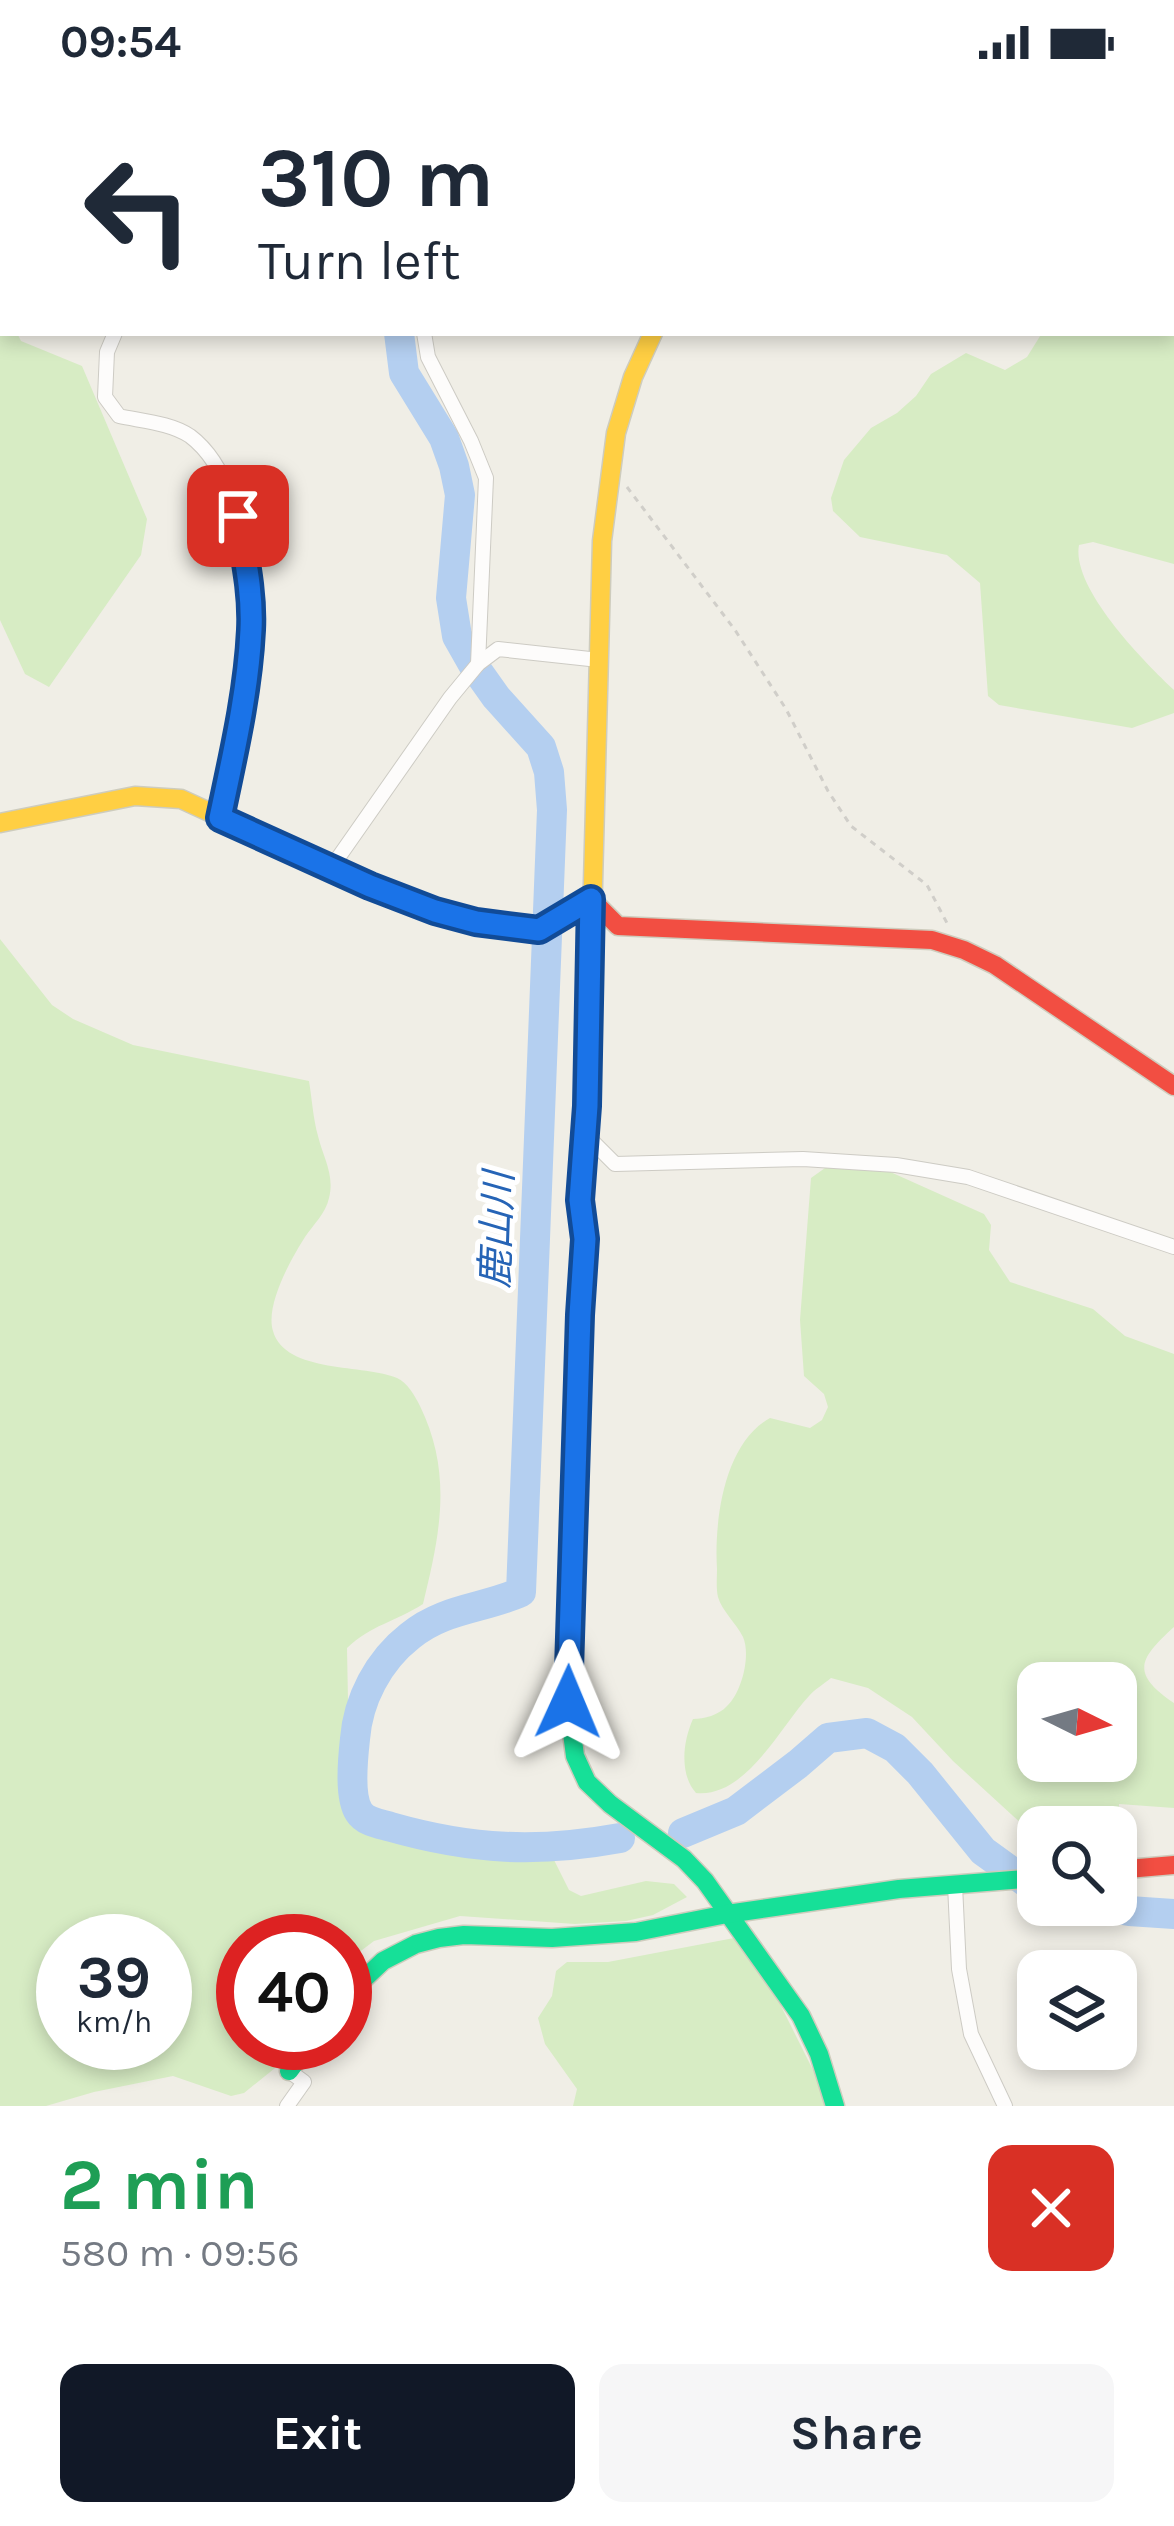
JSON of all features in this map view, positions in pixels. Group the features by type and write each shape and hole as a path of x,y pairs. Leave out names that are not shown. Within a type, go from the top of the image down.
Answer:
{"street":[{"path":"114,336 107,352 105,397 119,416 190,436 209,455 238,516 249,578 251,627 245,690 220,818"},
{"path":"424,336 428,357 486,478 478,664"},
{"path":"652,336 623,406 602,541 586,1135 580,1187 585,1239 570,1731 587,1782 684,1858 801,2016 835,2106"},
{"path":"331,868 478,664 498,649 599,660"},
{"path":"0,823 135,796 181,800 331,868 435,911 476,922 539,930 591,899"},
{"path":"591,899 618,926 932,940 959,946 1174,1086"},
{"path":"586,1135 615,1163 803,1159 896,1165 968,1177 1174,1247"},
{"path":"1137,1868 1174,1865"},
{"path":"372,1969 416,1944 439,1938 596,1935 899,1889 1017,1880"},
{"path":"955,1885 959,1969 971,2034 1005,2106"},
{"path":"286,2106 304,2082 289,2071"}],"path":[{"path":"611,466 736,630 851,826 927,885 959,946"}],"green space":[{"path":"0,336 18,336 82,366 147,519 141,555 49,687 25,674 0,620"},
{"path":"1040,336 1174,336 1174,564 1093,542 1079,545 1086,582 1098,602 1174,690 1174,713 1132,728 999,705 988,696 980,583 947,555 860,537 833,511 831,498 844,460 871,428 916,396 931,374 966,353 1005,370 1027,357"},
{"path":"0,939 52,1005 73,1019 133,1045 309,1081 330,1190 325,1209 281,1282 273,1308 273,1331 293,1355 404,1383 430,1431 440,1480 438,1529 423,1604 347,1648 350,1805 369,1822 546,1844 569,1890 581,1896 646,1881 674,1884 687,1897 653,1915 626,1921 575,1924 460,1916 372,1943 372,1914 216,1914 216,2070 273,2070 244,2093 231,2096 173,2076 46,2106 0,2106"},
{"path":"857,1157 984,1214 991,1225 989,1250 1010,1282 1093,1309 1125,1336 1174,1354 1174,1627 1153,1648 1144,1666 1151,1683 1174,1703 1174,1808 1017,1806 1017,1820 912,1717 868,1688 831,1678 811,1693 746,1773 714,1792 696,1793 691,1785 685,1747 693,1719 711,1716 727,1706 741,1683 745,1663 743,1637 717,1590 720,1507 732,1464 754,1430 770,1418 810,1428 822,1420 828,1407 824,1394 804,1376 800,1320 811,1178 832,1163"},
{"path":"734,1938 775,1994 827,2106 573,2106 577,2089 545,2044 538,2018 552,1996 556,1971 567,1962 608,1962"}],"waterway":[{"name":"鹿山川","path":"399,336 404,373 444,438 460,495 451,598 457,636 496,697 541,747 552,810 521,1592 436,1620 388,1657 360,1710 353,1756 354,1797 359,1812 369,1820 449,1841 533,1847 620,1838"},
{"name":"鹿山川","path":"683,1833 736,1811 828,1738 867,1733 895,1748 983,1851 1017,1876"},
{"name":"鹿山川","path":"1137,1912 1174,1914"}],"traffic: fast":[{"path":"587,1111 580,1200 585,1239 568,1702 575,1756 587,1782 705,1881 801,2016 835,2106"},
{"path":"372,1971 416,1944 439,1938 636,1932 899,1889 1017,1880"}],"traffic: slow":[{"path":"587,1111 602,541 616,433 652,336"},
{"path":"0,823 135,796 181,799 370,886 474,922"}],"traffic: jam":[{"path":"474,922 539,930 591,899 618,926 932,940 995,965 1174,1086"},
{"path":"1137,1868 1174,1865"}],"route":[{"path":"238,516 249,578 251,627 245,690 220,818 370,886 476,922 539,930 591,899 586,1135 580,1200 585,1239 568,1702"}]}
